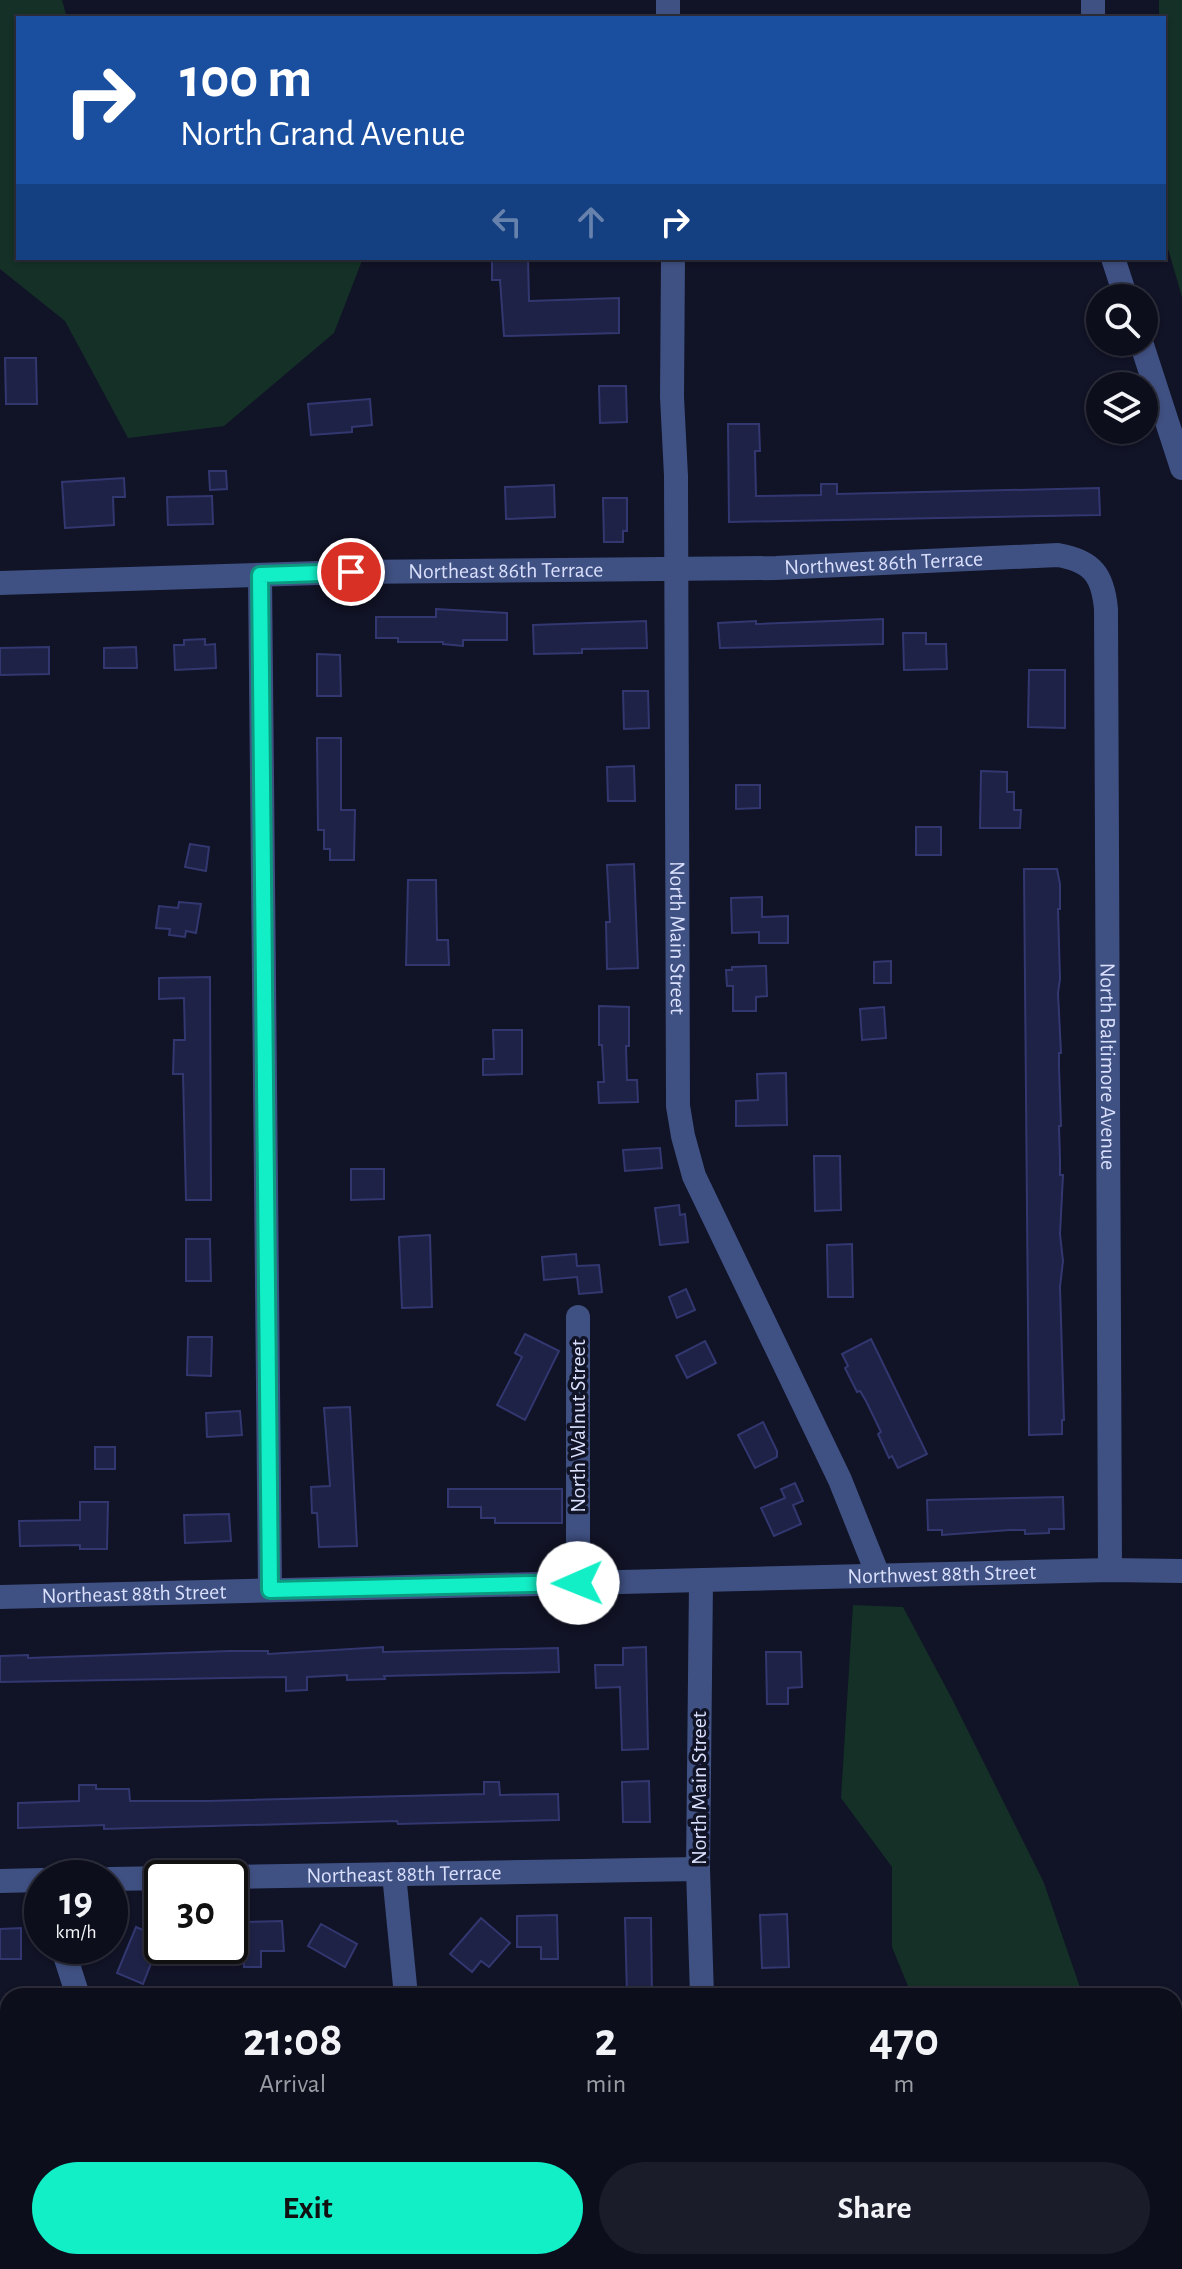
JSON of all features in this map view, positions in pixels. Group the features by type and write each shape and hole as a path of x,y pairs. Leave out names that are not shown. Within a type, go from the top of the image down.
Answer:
{"street":[{"name":"North Main Street","path":"673,260 678,1106 694,1176 840,1480 878,1575"},
{"path":"1114,260 1121,284"},
{"path":"1146,356 1182,468"},
{"name":"Northwest 86th Terrace","path":"675,567 837,567 1058,555 1074,558 1090,568"},
{"name":"Northeast 86th Terrace","path":"0,583 675,567"},
{"name":"North Baltimore Avenue","path":"1090,568 1102,580 1106,609 1110,1570"},
{"path":"260,575 270,1590"},
{"name":"North Walnut Street","path":"578,1317 578,1583"},
{"name":"Northwest 88th Street","path":"701,1581 1110,1570 1182,1571"},
{"name":"North Main Street","path":"701,1581 698,1869 702,1988"},
{"name":"Northeast 88th Street","path":"0,1597 701,1581"},
{"name":"Northeast 88th Terrace","path":"128,1879 698,1869"},
{"path":"394,1874 405,1988"},
{"path":"0,1881 24,1880"},
{"path":"68,1964 75,1988"}],"green space":[{"path":"0,0 62,0 66,16 16,16 16,260 362,260 334,333 224,426 128,438 65,321 0,269"},
{"path":"1159,0 1182,0 1182,297 1166,242 1166,16 1159,16"},
{"path":"853,1605 903,1607 1044,1883 1080,1988 909,1988 892,1947 892,1867 841,1798"}],"building":[{"path":"492,260 528,260 529,301 619,298 619,333 504,336 500,280 492,280"},
{"path":"5,358 36,358 37,404 6,404"},
{"path":"599,386 626,386 627,422 600,423"},
{"path":"370,399 372,425 352,427 352,432 311,435 308,404"},
{"path":"728,424 759,424 760,451 755,451 756,496 821,495 821,484 837,484 837,494 1099,488 1100,515 729,522"},
{"path":"209,471 226,471 227,489 210,490"},
{"path":"124,478 125,497 113,497 114,525 65,528 62,482"},
{"path":"554,485 555,517 506,519 505,487"},
{"path":"212,496 213,524 168,525 167,497"},
{"path":"603,498 627,498 627,531 623,531 623,542 604,542"},
{"path":"436,609 507,613 507,640 463,640 463,646 376,638 376,617 436,617"},
{"path":"883,619 883,644 720,648 718,623"},
{"path":"646,621 647,648 582,649 582,653 534,654 533,625"},
{"path":"903,633 926,633 926,644 946,644 947,669 904,670"},
{"path":"205,639 205,645 215,644 216,668 175,670 174,645 184,645 184,640"},
{"path":"49,647 49,674 0,675 0,648"},
{"path":"136,647 137,668 104,668 104,648"},
{"path":"317,654 340,655 341,696 317,696"},
{"path":"1029,670 1065,670 1065,728 1028,727"},
{"path":"623,691 648,691 649,728 624,729"},
{"path":"317,738 341,738 341,810 355,810 354,860 330,860 330,849 324,849 324,830 318,830"},
{"path":"634,766 635,801 608,801 607,767"},
{"path":"981,771 1007,772 1007,792 1014,792 1014,810 1021,810 1020,828 980,828"},
{"path":"736,785 760,785 760,808 736,809"},
{"path":"916,827 941,827 941,855 916,855"},
{"path":"190,844 209,847 206,871 185,867"},
{"path":"634,864 638,968 607,969 606,922 610,922 607,865"},
{"path":"1024,869 1057,869 1060,884 1062,1434 1029,1435"},
{"path":"408,880 436,880 437,940 448,940 449,965 406,965"},
{"path":"762,897 762,917 788,916 788,943 759,943 759,932 732,933 731,898"},
{"path":"179,902 201,904 196,933 186,931 185,937 169,935 170,929 156,928 159,906 178,908"},
{"path":"891,961 891,983 874,983 874,962"},
{"path":"766,966 767,996 756,997 756,1011 733,1011 733,986 727,986 726,970"},
{"path":"210,977 211,1200 186,1200 183,1074 173,1074 174,1040 185,1040 184,998 159,999 159,978"},
{"path":"599,1006 629,1007 627,1080 637,1080 638,1102 599,1103 598,1082 604,1082 602,1045 599,1045"},
{"path":"884,1007 886,1038 862,1040 860,1009"},
{"path":"493,1030 522,1030 522,1074 483,1075 483,1059 494,1059"},
{"path":"786,1073 787,1125 736,1126 736,1101 758,1100 757,1074"},
{"path":"660,1148 662,1168 625,1171 623,1150"},
{"path":"814,1156 840,1156 841,1210 815,1211"},
{"path":"351,1169 384,1169 384,1199 351,1200"},
{"path":"679,1205 680,1215 685,1214 688,1242 660,1245 655,1208"},
{"path":"430,1235 432,1307 402,1308 399,1237"},
{"path":"186,1239 210,1239 211,1281 186,1281"},
{"path":"852,1244 853,1297 828,1297 827,1245"},
{"path":"576,1254 577,1266 599,1265 602,1292 579,1294 577,1277 544,1280 542,1257"},
{"path":"686,1289 695,1310 677,1318 669,1297"},
{"path":"525,1334 559,1351 525,1420 497,1405 522,1357 515,1353"},
{"path":"188,1337 212,1337 211,1376 187,1375"},
{"path":"871,1339 927,1454 898,1468 892,1456 889,1458 878,1434 881,1432 845,1368 848,1366 842,1354"},
{"path":"705,1341 716,1363 687,1378 676,1356"},
{"path":"350,1407 357,1546 319,1547 317,1513 312,1513 311,1487 330,1486 324,1408"},
{"path":"240,1411 242,1435 207,1437 206,1413"},
{"path":"763,1422 777,1457 755,1468 738,1435"},
{"path":"95,1447 115,1447 115,1469 95,1469"},
{"path":"795,1483 803,1501 793,1505 801,1524 774,1536 761,1508 785,1498 781,1489"},
{"path":"448,1489 562,1489 562,1523 495,1523 495,1518 481,1518 481,1507 448,1507"},
{"path":"1063,1497 1064,1529 1049,1529 1049,1533 1025,1534 1025,1530 1010,1530 942,1535 942,1530 928,1530 927,1500"},
{"path":"80,1502 108,1502 107,1549 80,1549 80,1545 20,1546 19,1521 80,1520"},
{"path":"229,1514 231,1541 185,1543 184,1515"},
{"path":"383,1647 383,1652 558,1648 559,1672 384,1676 385,1679 347,1680 347,1675 307,1677 307,1690 286,1691 286,1677 0,1682 0,1656 28,1655 28,1658 230,1651 268,1651 268,1654"},
{"path":"646,1647 648,1749 622,1750 620,1687 596,1688 595,1665 623,1665 623,1648"},
{"path":"766,1652 801,1652 802,1687 788,1688 788,1704 767,1704"},
{"path":"649,1781 650,1822 623,1822 622,1782"},
{"path":"484,1782 499,1782 500,1795 558,1794 559,1820 18,1828 18,1803 79,1801 79,1785 96,1785 96,1789 129,1789 130,1801 208,1801 484,1794"},
{"path":"787,1914 789,1967 762,1968 760,1915"},
{"path":"557,1915 558,1959 541,1959 541,1947 517,1947 517,1916"},
{"path":"481,1918 510,1943 489,1967 481,1961 472,1972 450,1954"},
{"path":"625,1918 651,1918 652,1988 627,1988"},
{"path":"282,1921 284,1951 261,1951 261,1967 244,1967 244,1964 248,1964 248,1922"},
{"path":"321,1924 357,1944 345,1967 308,1946"},
{"path":"136,1927 144,1931 144,1964 151,1964 143,1984 117,1973 121,1964 128,1964 128,1946"},
{"path":"21,1928 21,1959 0,1959 0,1929"}],"route":[{"path":"351,572 260,575 270,1590 578,1583"}]}
